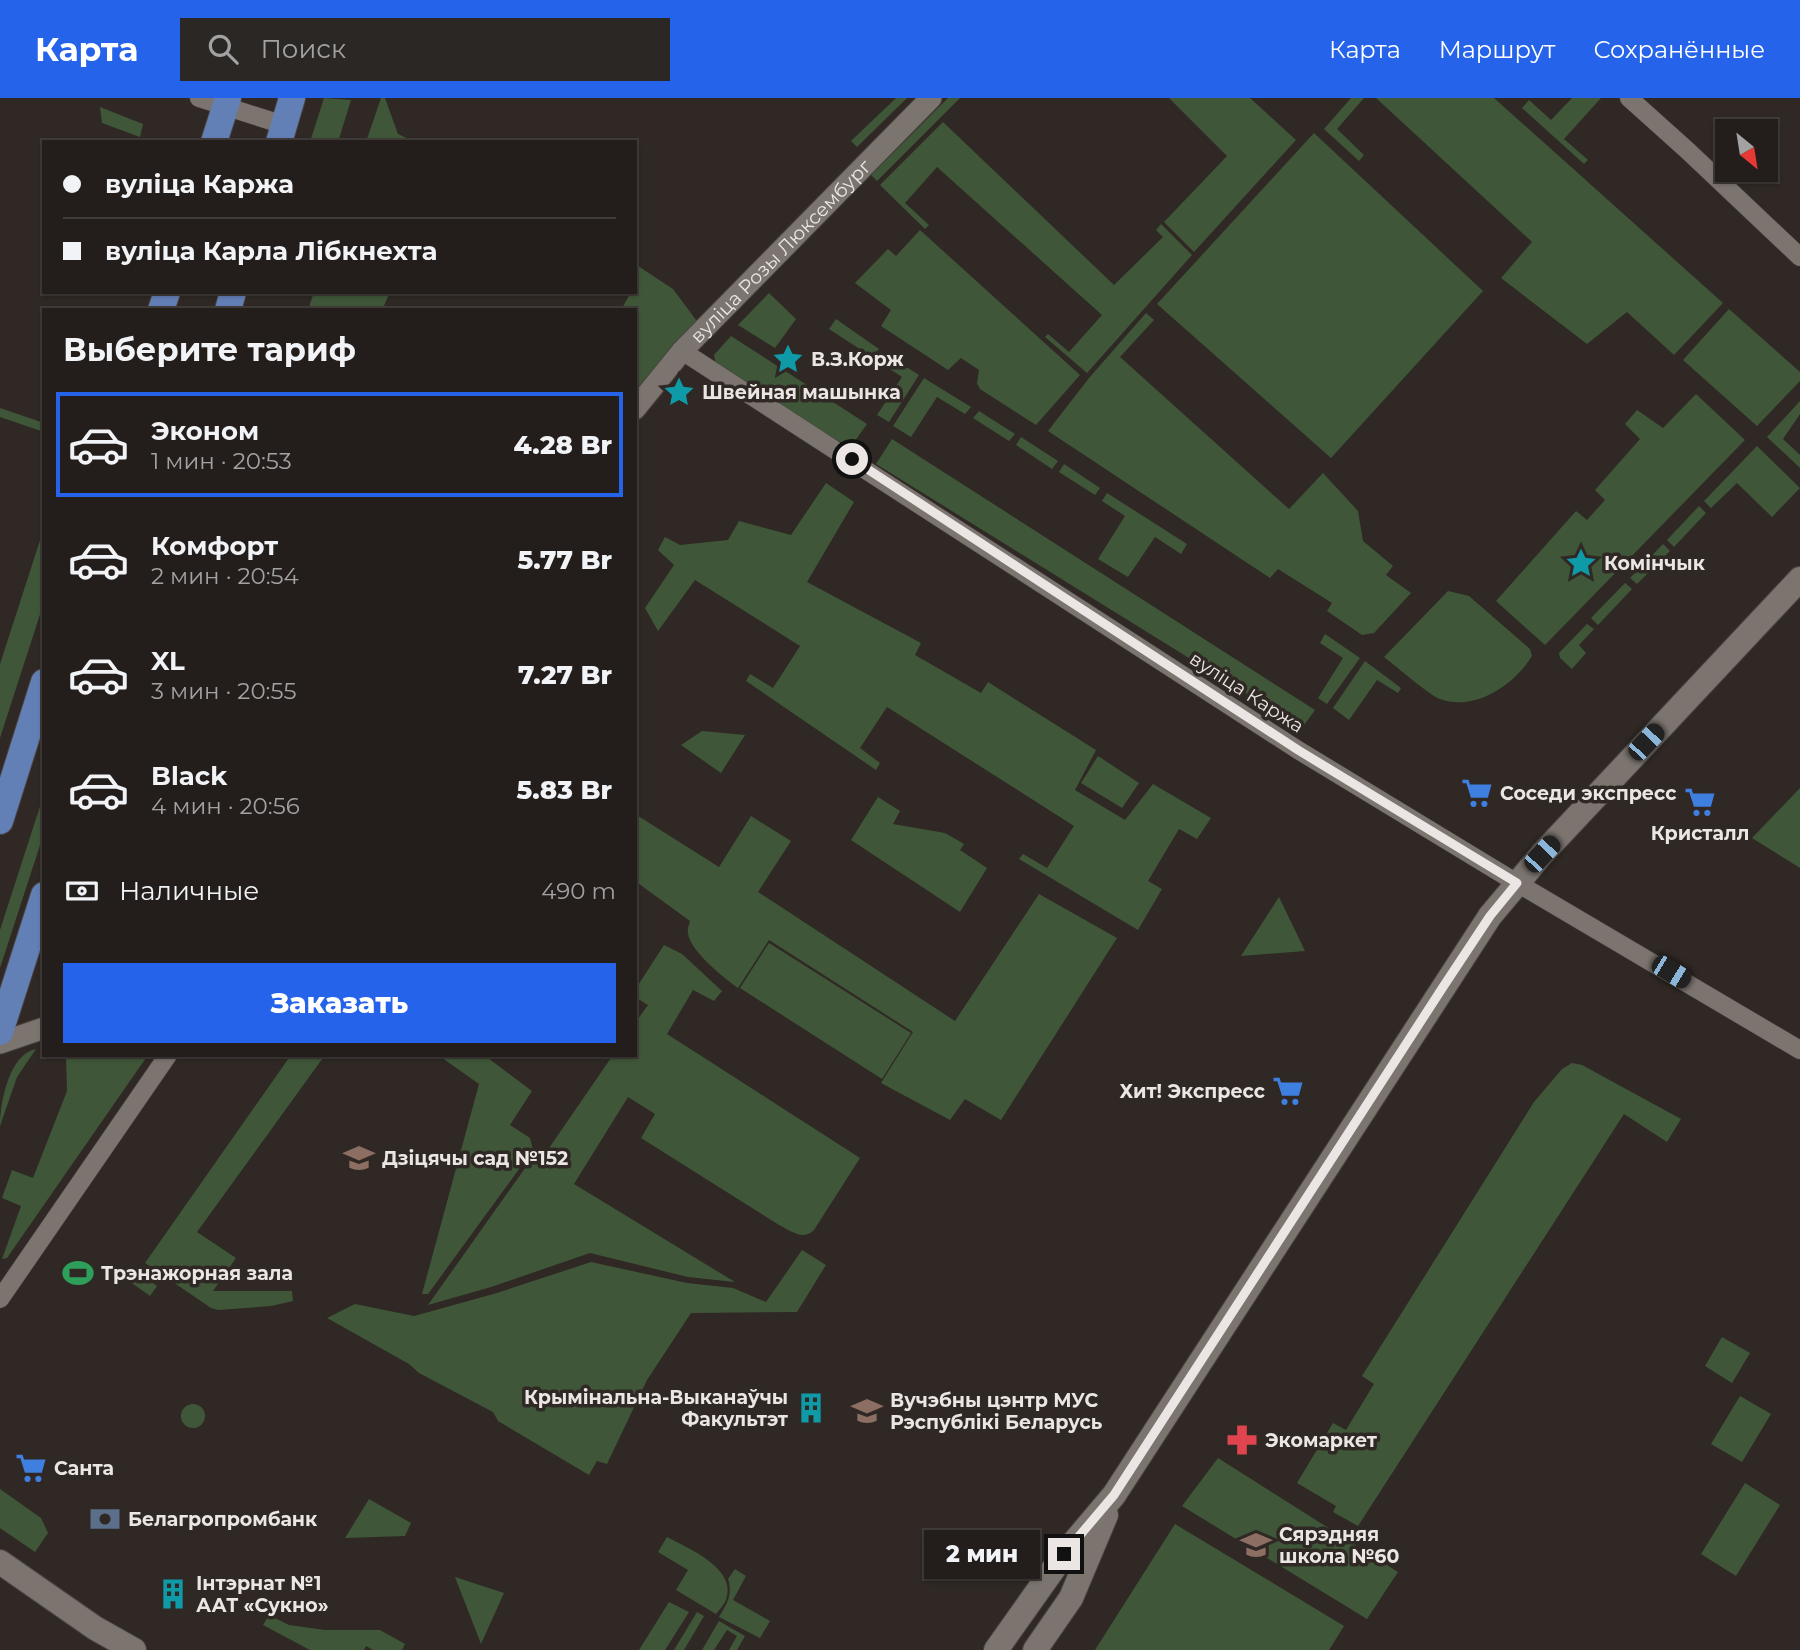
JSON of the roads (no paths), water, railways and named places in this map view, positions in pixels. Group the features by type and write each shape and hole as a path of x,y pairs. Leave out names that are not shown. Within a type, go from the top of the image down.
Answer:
{"main road":[{"path":"281,133 292,98"},
{"path":"215,140 227,103"},
{"path":"996,1650 1064,1554 1114,1495 1490,916 1608,782 1800,579"},
{"path":"0,821 42,688"},
{"path":"0,1032 42,901"},
{"path":"1035,1650 1071,1598 1114,1495"},
{"path":"0,1562 95,1628 134,1650"}],"street":[{"path":"199,98 227,103 281,133"},
{"name":"вуліца Розы Люксембург","path":"637,407 682,351 931,98"},
{"path":"1629,98 1800,257"},
{"name":"вуліца Каржа","path":"682,351 1298,750 1800,1050"},
{"path":"0,1043 42,1029"},
{"path":"0,1299 168,1057"}],"place":[{"name":"В.З.Корж","path":"788,359"},
{"name":"Швейная машынка","path":"679,392"},
{"name":"Комінчык","path":"1581,563"},
{"name":"Соседи экспресс","path":"1477,793"},
{"name":"Кристалл","path":"1700,802"},
{"name":"Хит! Экспресс","path":"1288,1091"},
{"name":"Дзіцячы сад №152","path":"359,1158"},
{"name":"Трэнажорная зала","path":"78,1273"},
{"name":"Крымінальна-Выканаўчы Факультэт","path":"811,1408"},
{"name":"Вучэбны цэнтр МУС Рэспублікі Беларусь","path":"867,1411"},
{"name":"Экомаркет","path":"1242,1440"},
{"name":"Санта","path":"31,1468"},
{"name":"Белагропромбанк","path":"105,1519"},
{"name":"Сярэдняя школа №60","path":"1256,1545"},
{"name":"Інтэрнат №1 ААТ «Сукно»","path":"173,1594"}]}
